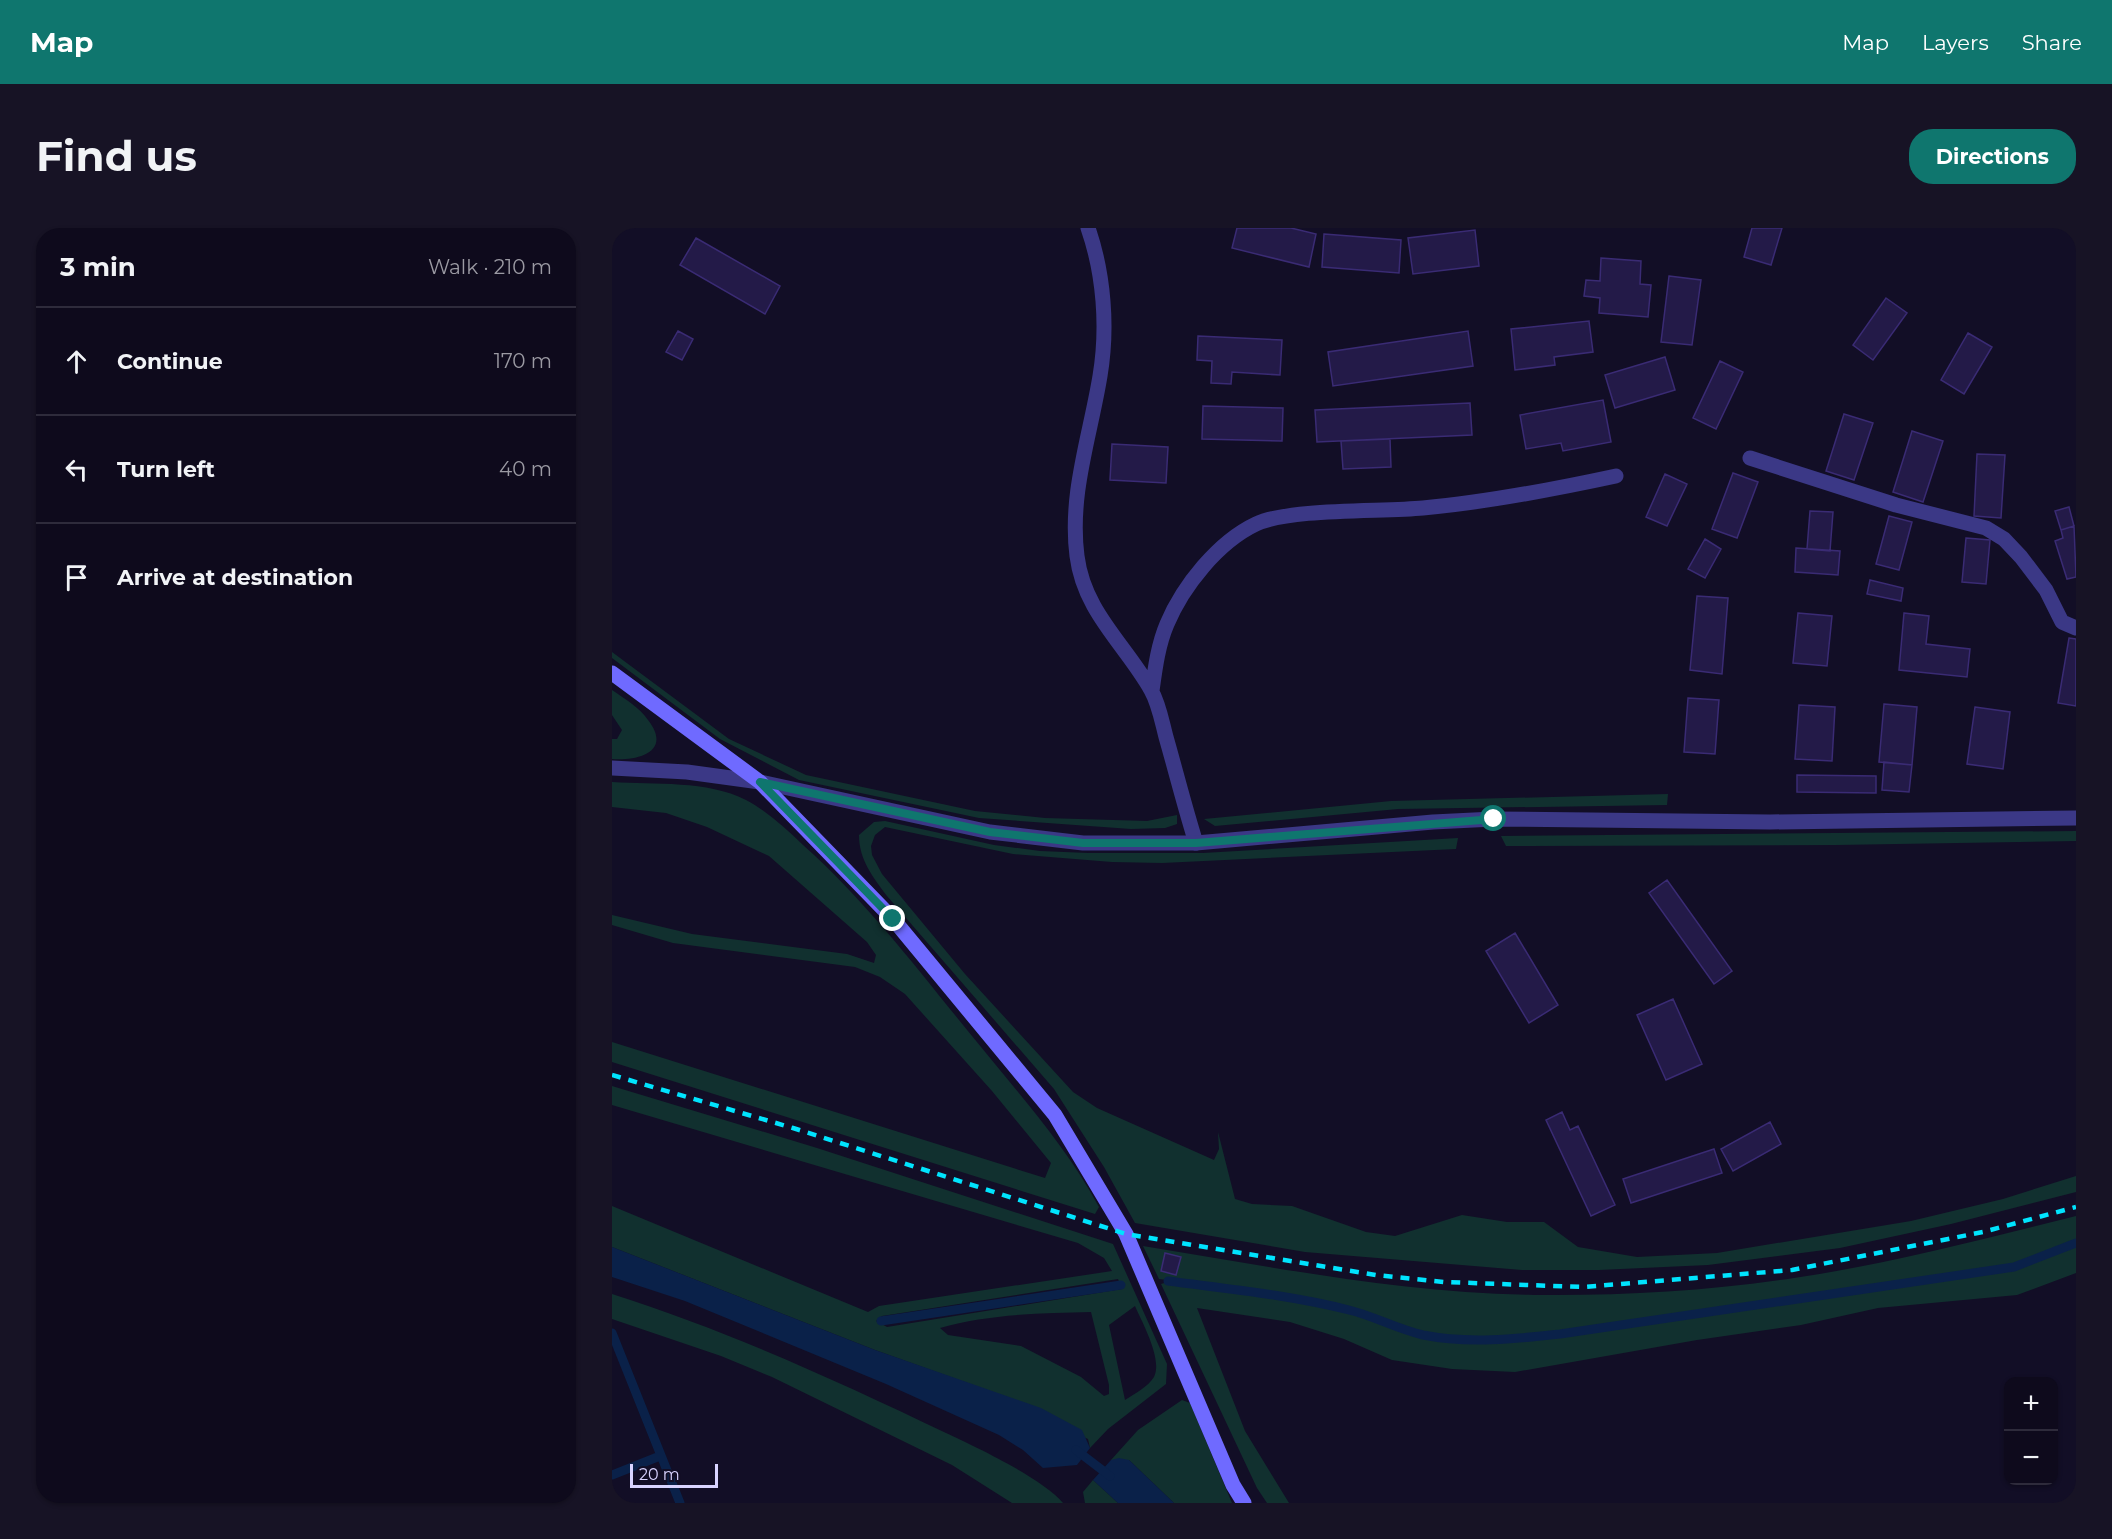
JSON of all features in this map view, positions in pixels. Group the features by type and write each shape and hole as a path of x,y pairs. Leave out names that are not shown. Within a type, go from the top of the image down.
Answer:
{"main road":[{"path":"612,673 760,782 893,919 1055,1115 1126,1234 1233,1485 1244,1503"}],"street":[{"path":"1088,228 1095,248 1104,307 1100,375 1076,497 1074,528 1077,559 1085,590 1096,613 1152,691 1196,843"},
{"path":"1750,458 1896,506 1986,528 2004,539 2021,557 2046,590 2062,622 2076,628"},
{"path":"1152,691 1167,624 1184,595 1204,566 1227,544 1257,524 1292,515 1397,511 1489,502 1616,476"},
{"path":"612,768 687,772 760,782 990,832 1083,843 1196,843 1494,819 1770,822 2076,818"}],"green space":[{"path":"612,652 729,739 806,775 975,811 1045,818 1147,821 1177,815 1177,824 1165,828 1131,829 979,818 799,780 720,739 612,658"},
{"path":"612,690 640,711 655,731 654,747 649,752 632,758 612,759 612,739 617,739 622,730 612,715"},
{"path":"612,782 698,786 715,789 746,800 783,827 870,913 1023,1098 1056,1140 1086,1184 1099,1207 1095,1214 612,1062 612,1042 1045,1178 1051,1163 992,1091 905,994 880,977 855,967 673,943 612,925 612,915 692,934 847,954 874,963 876,955 867,942 769,856 707,827 666,813 612,807"},
{"path":"1668,794 1667,805 1398,809 1215,826 1204,819 1391,801"},
{"path":"885,821 994,845 1040,851 1088,853 1203,853 1458,838 1456,849 1162,863 1112,862 1013,854 885,827 875,835 871,846 872,855 882,874 965,974 1073,1092 1097,1108 1214,1160 1219,1149 1218,1132 1235,1199 1252,1204 1292,1206 1366,1232 1395,1236 1462,1215 1507,1222 1544,1222 1578,1247 1637,1257 1717,1253 1911,1221 2003,1199 2076,1176 2076,1192 1951,1224 1840,1248 1708,1265 1599,1270 1522,1270 1305,1252 1135,1223 1104,1167 1054,1089 887,896 872,875 861,852 859,835 874,822"},
{"path":"2076,831 2076,841 1836,845 1506,846 1501,836"},
{"path":"612,1086 817,1148 1113,1244 1167,1364 1166,1384 1108,1429 1090,1448 1088,1439 973,1385 875,1350 612,1247 612,1206 868,1312 879,1306 1112,1271 1104,1258 1078,1243 612,1105","holes":["1118,1279 1122,1289 887,1327 876,1321 882,1316","1135,1306 1154,1351 1156,1361 1154,1377 1145,1387 1125,1400 1109,1325","1091,1312 1109,1385 1109,1394 1104,1396 1081,1377 1021,1346 948,1335 940,1328 996,1317"]},
{"path":"2076,1216 2076,1242 2013,1266 1560,1333 1502,1339 1424,1334 1383,1322 1352,1309 1292,1297 1159,1279 1143,1246 1386,1284 1485,1293 1599,1295 1664,1292 1794,1278 1865,1266"},
{"path":"2076,1244 2076,1273 2017,1295 1878,1308 1801,1325 1697,1340 1515,1372 1452,1369 1392,1360 1344,1339 1290,1322 1197,1308 1245,1431 1289,1503 1267,1503 1257,1488 1161,1284 1168,1282 1327,1306 1349,1311 1413,1334 1440,1339 1509,1341 1560,1336 2014,1268"},
{"path":"612,1294 739,1340 864,1394 1008,1464 1040,1483 1063,1503 1012,1503 952,1465 772,1377 721,1356 612,1319"},
{"path":"1182,1400 1190,1403 1232,1503 1174,1503 1129,1460 1111,1460 1138,1430"},
{"path":"1093,1480 1118,1503 1085,1503 1083,1492"}],"water":[{"path":"612,1247 875,1350 1041,1408 1082,1430 1090,1448 1077,1465 1043,1468 1023,1450 999,1435 886,1384 685,1301 612,1277"},
{"path":"1119,1458 1129,1460 1174,1503 1118,1503 1093,1480 1111,1460"}],"building":[{"path":"1237,228 1291,228 1316,234 1309,267 1232,248"},
{"path":"1752,228 1782,228 1771,265 1744,257"},
{"path":"1475,230 1479,266 1413,274 1408,238"},
{"path":"1324,234 1401,240 1399,273 1322,267"},
{"path":"696,238 780,286 765,314 680,265"},
{"path":"1601,258 1641,261 1640,284 1651,285 1648,317 1599,313 1600,298 1584,296 1586,280 1600,281"},
{"path":"1669,276 1701,280 1692,345 1661,342"},
{"path":"1886,298 1907,313 1873,360 1853,345"},
{"path":"1589,321 1593,352 1554,357 1555,365 1515,370 1511,329"},
{"path":"678,331 693,339 682,360 666,352"},
{"path":"1468,331 1473,366 1333,386 1328,352"},
{"path":"1968,333 1992,347 1964,394 1941,380"},
{"path":"1198,336 1282,340 1280,375 1232,372 1231,384 1211,383 1212,361 1197,360"},
{"path":"1665,357 1675,390 1615,408 1605,375"},
{"path":"1720,361 1743,372 1716,429 1693,418"},
{"path":"1603,400 1611,442 1563,451 1561,443 1526,449 1520,415"},
{"path":"1470,403 1472,435 1317,442 1315,410"},
{"path":"1203,406 1283,408 1282,441 1202,439"},
{"path":"1844,414 1873,423 1854,480 1826,471"},
{"path":"1912,431 1943,441 1923,502 1893,492"},
{"path":"1390,439 1391,467 1343,469 1341,441"},
{"path":"1112,444 1168,447 1166,483 1110,480"},
{"path":"1977,454 2005,455 2001,518 1974,516"},
{"path":"1733,473 1758,482 1737,538 1712,529"},
{"path":"1665,474 1687,484 1667,526 1646,517"},
{"path":"2069,507 2074,526 2061,530 2055,511"},
{"path":"1810,511 1833,512 1830,551 1807,549"},
{"path":"1889,516 1912,522 1899,570 1876,564"},
{"path":"2074,526 2076,577 2067,579 2055,541 2063,538 2061,530"},
{"path":"1966,538 1990,540 1986,584 1962,582"},
{"path":"1705,539 1721,549 1705,578 1688,569"},
{"path":"1796,548 1840,551 1838,575 1795,572"},
{"path":"1870,580 1903,588 1901,601 1867,594"},
{"path":"1697,596 1728,598 1722,674 1690,670"},
{"path":"1798,613 1832,616 1827,666 1793,663"},
{"path":"1904,613 1929,616 1926,644 1970,649 1967,677 1899,670"},
{"path":"2069,638 2076,639 2076,706 2058,703"},
{"path":"1688,698 1719,700 1715,754 1684,752"},
{"path":"1884,704 1917,707 1912,765 1879,762"},
{"path":"1799,705 1835,707 1832,761 1795,759"},
{"path":"1975,707 2010,712 2003,769 1967,764"},
{"path":"1884,762 1912,765 1909,792 1882,790"},
{"path":"1797,775 1876,776 1876,793 1797,792"},
{"path":"1667,880 1732,971 1714,984 1649,893"},
{"path":"1515,933 1558,1005 1529,1023 1486,951"},
{"path":"1673,999 1702,1064 1666,1080 1637,1015"},
{"path":"1562,1112 1570,1130 1578,1126 1615,1205 1591,1216 1546,1120"},
{"path":"1770,1122 1781,1144 1733,1171 1721,1149"},
{"path":"1714,1149 1722,1173 1631,1203 1623,1179"},
{"path":"1165,1253 1181,1257 1176,1275 1161,1271"}],"waterway":[{"path":"1168,1281 1304,1300 1358,1313 1423,1335 1491,1340 1560,1334 2014,1267 2076,1243"},
{"path":"881,1321 1121,1285"},
{"path":"612,1333 680,1503"},
{"path":"1076,1450 1110,1476"},
{"path":"612,1475 660,1456"}],"railway":[{"path":"612,1075 793,1128 1126,1234 1376,1275 1444,1282 1583,1287 1792,1270 1983,1232 2076,1207"}],"route":[{"path":"893,919 760,782 990,832 1083,843 1196,843 1433,822 1494,819"}]}
